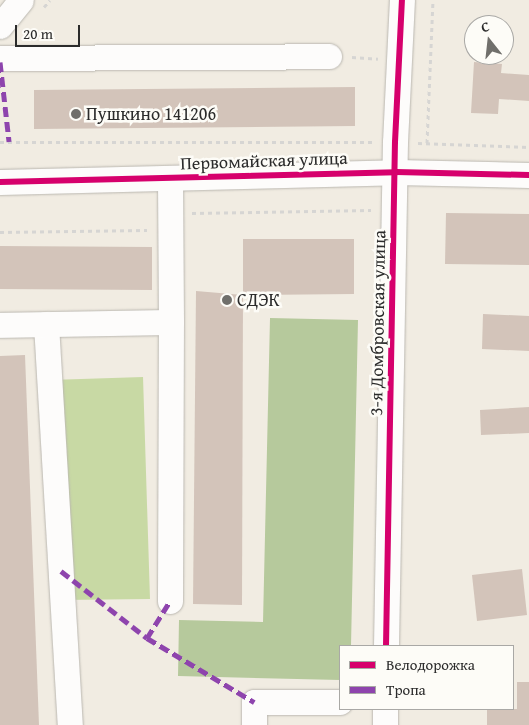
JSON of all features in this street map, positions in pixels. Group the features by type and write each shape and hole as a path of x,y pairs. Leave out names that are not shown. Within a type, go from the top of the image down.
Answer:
{"street":[{"path":"0,26 21,0"},
{"name":"3-я Домбровская улица","path":"386,645 396,172 395,142 402,0"},
{"path":"0,58 329,56"},
{"name":"Первомайская улица","path":"0,182 396,172 529,175"},
{"path":"170,178 170,601"},
{"path":"0,325 171,322"},
{"path":"46,324 70,725"},
{"path":"254,725 254,702 339,702"},
{"path":"385,710 385,725"}],"path":[{"path":"427,143 433,0"},
{"path":"329,56 399,60"},
{"path":"0,142 395,142 529,147"},
{"path":"0,232 373,210 373,220"}],"green space":[{"path":"270,318 358,320 351,645 339,645 339,680 178,676 179,620 263,622"},
{"path":"143,377 150,599 62,600 50,380"}],"building":[{"path":"474,65 502,65 501,73 529,75 529,101 499,99 498,114 471,113"},
{"path":"355,87 355,126 34,129 34,90"},
{"path":"446,213 529,214 529,265 445,264"},
{"path":"243,239 354,239 354,294 243,295"},
{"path":"0,246 152,247 152,290 0,289"},
{"path":"196,291 243,295 242,605 193,604"},
{"path":"483,314 529,316 529,351 482,349"},
{"path":"25,355 39,725 0,725 0,356"},
{"path":"529,407 529,433 481,435 480,410"},
{"path":"522,569 527,615 477,621 472,575"},
{"path":"517,682 529,682 529,725 487,725 487,710 517,709"}],"marked path":[{"path":"0,62 9,141"},
{"path":"61,571 147,638 254,702"},
{"path":"147,638 170,601"}],"cycle path":[{"path":"386,645 395,142 402,0"},
{"path":"0,182 396,172 529,175"}],"place":[{"name":"Пушкино 141206","path":"76,114"},
{"name":"СДЭК","path":"227,300"}]}
